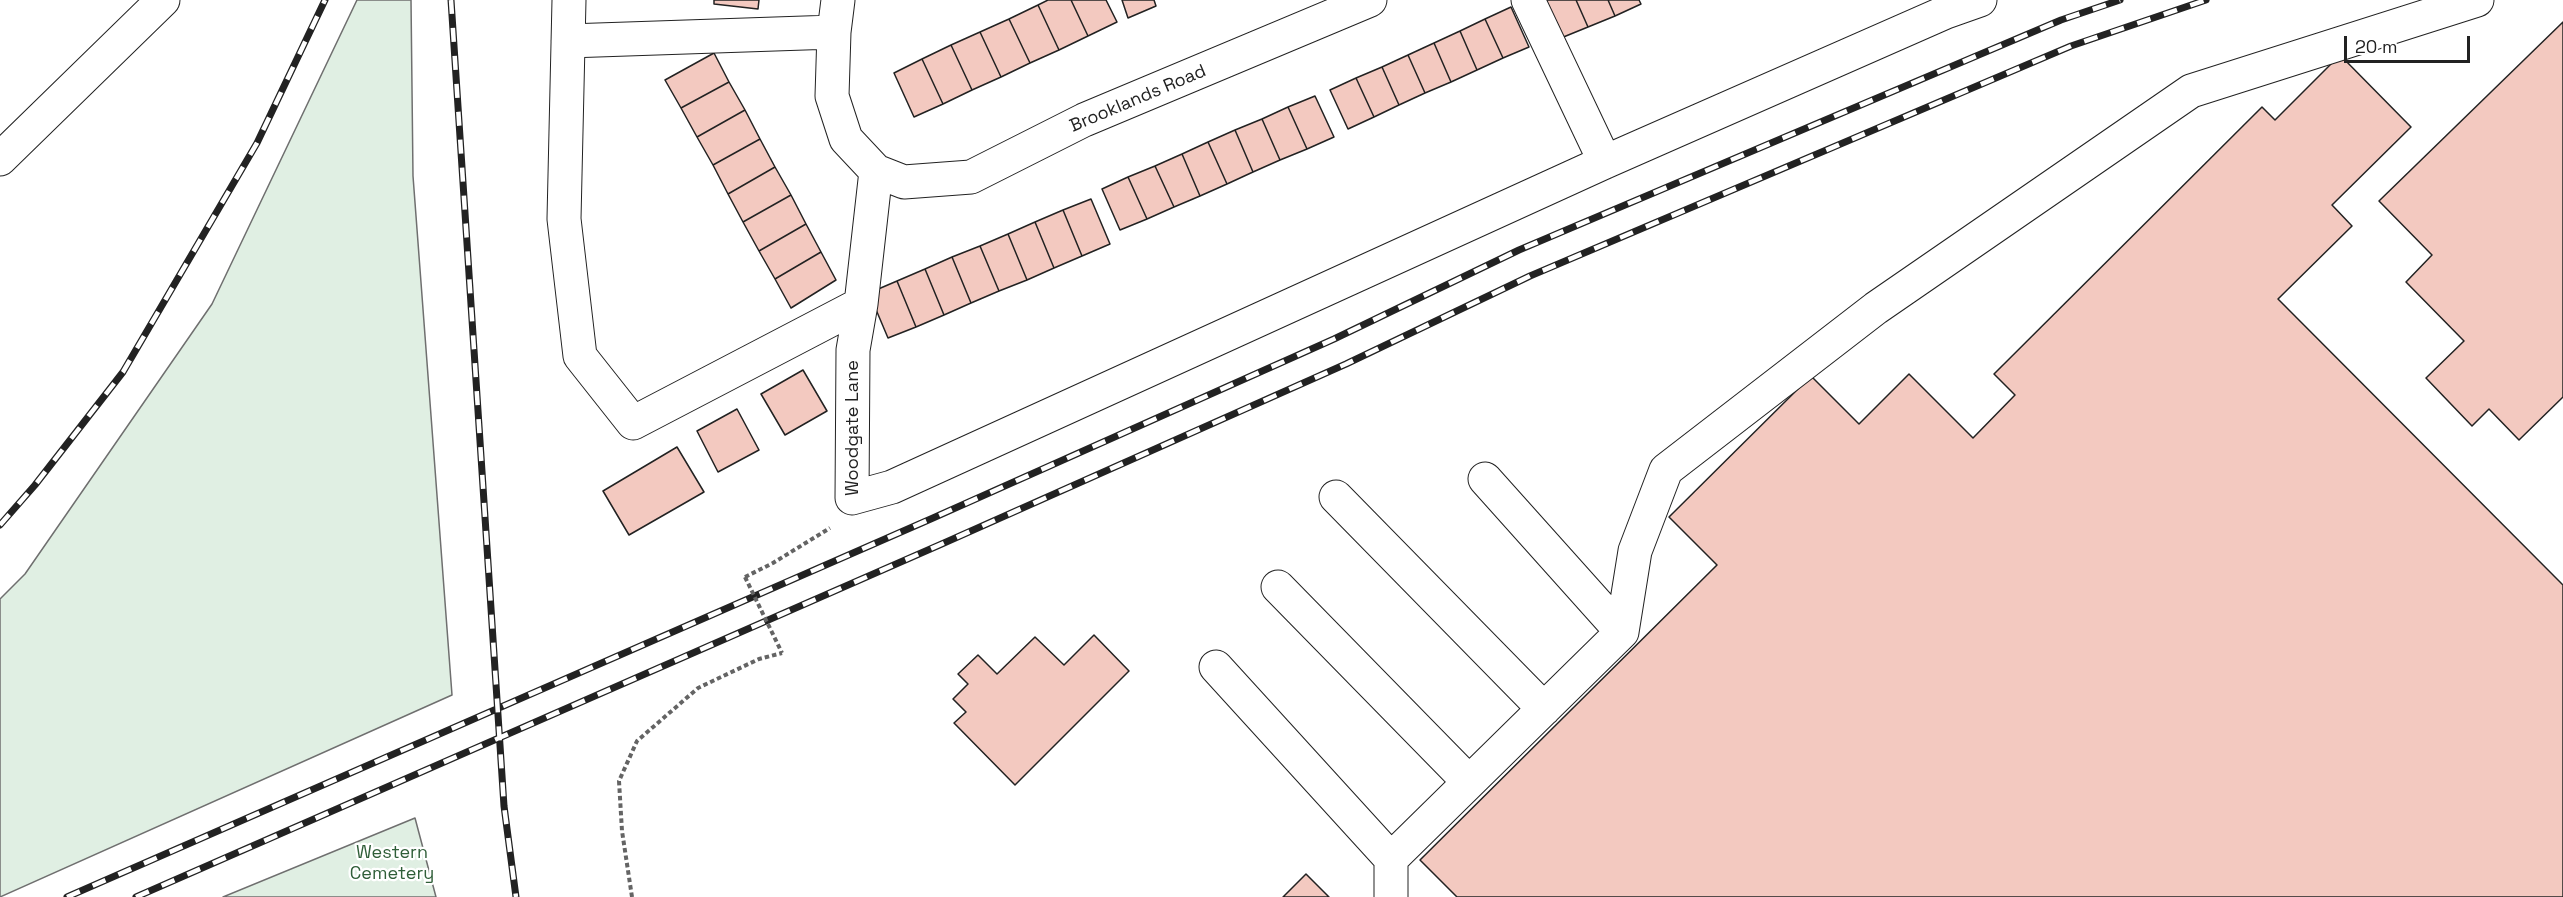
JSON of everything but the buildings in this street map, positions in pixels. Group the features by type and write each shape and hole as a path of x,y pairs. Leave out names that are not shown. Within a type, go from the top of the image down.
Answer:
{"street":[{"path":"0,159 163,0"},
{"path":"569,0 564,219 580,356 633,423 861,304"},
{"name":"Brooklands Road","path":"890,177 971,177 1084,120 1370,0"},
{"path":"1528,0 1605,162"},
{"path":"852,498 903,482 1605,162 1935,16 1980,0"},
{"path":"1391,859 1622,632 1635,551 1666,470 1876,308 2191,91 2477,0"},
{"path":"568,40 836,16 832,96 846,139 890,177"},
{"name":"Woodgate Lane","path":"852,498 853,350 890,177"},
{"path":"1485,479 1622,632"},
{"path":"1336,497 1544,709"},
{"path":"1278,587 1469,782"},
{"path":"1216,667 1391,859 1391,897"}],"path":[{"name":"Woodgate Lane","path":"632,897 622,831 619,781 637,741 698,688 759,659 782,653 745,577 773,563 853,513 852,498"}],"green space":[{"path":"357,0 411,0 413,176 452,695 0,897 0,599 25,574 212,304"},
{"name":"Western Cemetery","path":"415,818 436,897 223,897"}],"railway":[{"path":"0,525 35,485 123,372 257,143 325,0"},
{"path":"451,0 504,806 516,897"},
{"path":"67,897 933,518 1334,339 1519,250 2061,20 2120,0"},
{"path":"136,897 1346,364 1530,276 2071,46 2206,0"}]}
